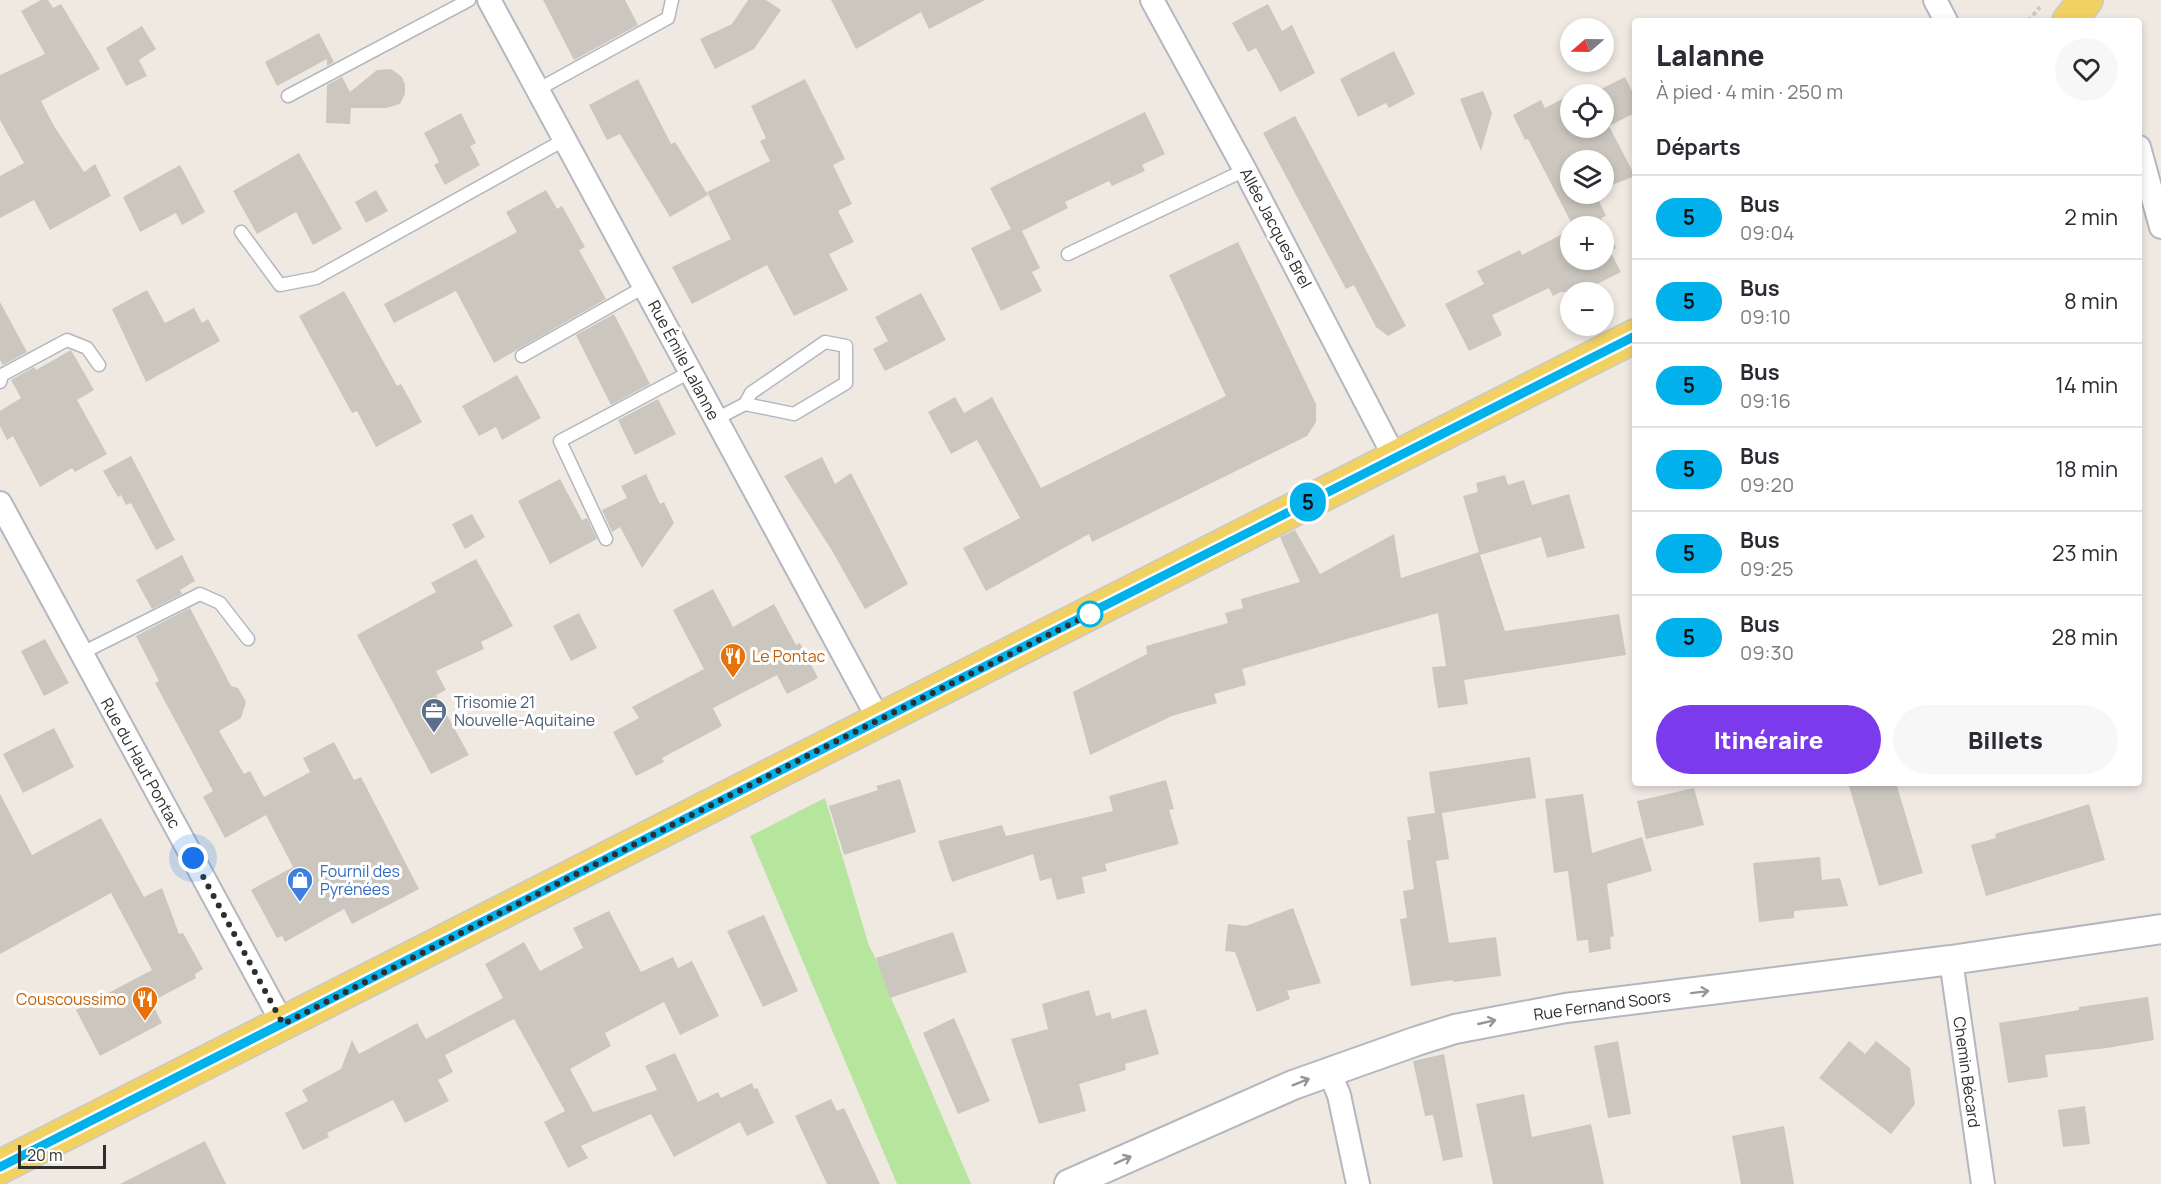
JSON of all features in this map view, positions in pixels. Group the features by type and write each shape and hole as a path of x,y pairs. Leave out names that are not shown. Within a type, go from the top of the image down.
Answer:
{"main road":[{"path":"0,1167 1632,338"}],"street":[{"name":"Rue Émile Lalanne","path":"489,0 879,720"},
{"name":"Allée Jacques Brel","path":"1152,0 1245,170 1395,458"},
{"path":"1935,0 1944,18"},
{"path":"2142,158 2161,227"},
{"name":"Rue du Haut Pontac","path":"0,503 283,1024"},
{"name":"Rue Fernand Soors","path":"1069,1184 1329,1071 1417,1041 1500,1019 1566,1008 1951,960 2161,929"},
{"name":"Chemin Bécard","path":"1951,960 1983,1184"},
{"path":"1329,1071 1338,1095 1358,1184"}],"lane":[{"path":"288,96 470,0"},
{"path":"537,90 668,18 672,0"},
{"path":"241,232 280,285 316,278 564,140"},
{"path":"1068,254 1245,170"},
{"path":"522,356 644,287"},
{"path":"0,382 2,375 66,340 87,348 99,365"},
{"path":"716,419 745,404 751,393 825,342 846,346 846,383 794,414 745,404"},
{"path":"606,539 560,441 690,372"},
{"path":"82,653 200,594 220,603 248,639"}],"green space":[{"path":"825,798 869,946 971,1184 897,1184 750,836"}],"building":[{"path":"41,0 48,0 53,8 61,4 100,69 41,101 54,126 84,172 95,164 111,196 50,230 34,200 0,218 0,176 24,163 0,120 0,75 45,54 21,11"},
{"path":"543,0 625,0 638,25 574,60"},
{"path":"748,0 766,0 781,10 754,49 715,69 700,39 732,24"},
{"path":"831,0 985,0 929,29 921,12 856,49"},
{"path":"1268,4 1282,31 1292,25 1315,73 1280,92 1256,48 1248,52 1232,23"},
{"path":"142,26 156,49 139,60 147,76 126,86 106,48"},
{"path":"319,33 334,62 327,66 327,59 277,86 265,62"},
{"path":"1394,51 1415,94 1389,108 1386,103 1358,117 1340,79"},
{"path":"391,69 402,77 405,85 405,94 400,104 386,108 351,108 350,124 326,123 327,85 342,77 350,92 377,70"},
{"path":"1625,77 1632,91 1632,114 1614,124 1614,84 1611,84"},
{"path":"638,79 671,144 675,142 708,195 670,217 620,134 607,140 589,105"},
{"path":"805,79 845,159 833,165 852,204 838,211 854,242 829,254 848,290 794,316 767,265 692,304 672,267 731,239 707,192 770,161 760,141 766,138 751,106"},
{"path":"1483,91 1492,113 1481,151 1460,99"},
{"path":"1541,100 1545,108 1560,100 1560,138 1614,138 1614,136 1632,170 1632,177 1614,184 1614,150 1560,150 1560,201 1513,115"},
{"path":"1145,112 1165,154 1142,165 1145,171 1112,186 1109,181 1065,202 1068,208 1022,231 1040,268 1032,272 1042,291 1001,311 971,248 1011,229 990,188"},
{"path":"461,113 476,143 470,146 480,165 445,185 434,165 439,162 424,133"},
{"path":"1295,116 1406,326 1388,336 1376,327 1354,285 1346,289 1263,133"},
{"path":"299,153 342,229 313,245 296,212 257,234 233,191"},
{"path":"180,165 205,212 182,225 176,213 140,232 123,197"},
{"path":"376,190 388,211 366,223 355,202"},
{"path":"546,190 557,209 562,206 585,247 579,250 606,299 494,363 456,291 394,323 384,304 517,232 506,212"},
{"path":"1562,204 1601,204 1606,216 1568,216"},
{"path":"1560,235 1560,270 1614,270 1614,259 1621,272 1601,282 1560,282 1560,292 1553,296 1549,288 1492,315 1502,335 1469,351 1445,304 1484,284 1477,271 1520,250 1522,255"},
{"path":"1238,242 1316,404 1316,422 1307,436 1092,542 1089,534 986,591 963,548 1020,518 977,440 951,454 928,412 955,397 964,413 992,397 1041,488 1226,396 1169,275"},
{"path":"147,290 165,323 194,308 202,323 208,319 220,341 146,382 112,309"},
{"path":"344,291 397,386 401,384 422,422 376,447 357,411 352,413 299,316"},
{"path":"921,293 946,340 885,371 873,349 888,341 875,317"},
{"path":"0,302 27,352 3,365 0,360"},
{"path":"614,314 650,384 611,405 576,335"},
{"path":"71,350 94,390 77,400 107,454 75,472 72,468 40,487 13,436 7,440 0,426 0,411 21,398 11,380 34,367 36,370"},
{"path":"517,375 541,418 502,440 496,427 479,436 462,406"},
{"path":"658,399 676,434 635,455 618,420"},
{"path":"131,456 175,540 156,550 131,503 126,505 121,495 118,497 103,471"},
{"path":"822,457 835,484 851,473 908,584 865,609 831,549 784,476"},
{"path":"646,474 660,504 664,502 674,523 642,568 620,527 612,532 602,510 627,498 621,486"},
{"path":"1505,475 1508,485 1524,480 1532,505 1569,494 1585,548 1547,558 1541,537 1480,555 1505,631 1619,614 1626,655 1464,680 1468,704 1438,708 1432,667 1446,666 1438,613 1242,669 1246,685 1214,694 1217,703 1172,716 1090,755 1073,692 1147,654 1146,646 1228,623 1225,613 1243,608 1241,599 1300,582 1280,537 1295,530 1320,574 1394,534 1401,578 1479,552 1463,496 1478,492 1476,483"},
{"path":"560,479 582,520 587,518 597,539 550,564 518,501"},
{"path":"472,514 485,537 465,549 452,524"},
{"path":"182,555 195,581 180,590 182,594 152,609 136,580"},
{"path":"476,559 513,626 481,642 484,649 436,671 446,690 436,695 469,755 431,774 357,635 436,592 431,583"},
{"path":"713,589 733,627 774,604 796,645 800,643 818,678 787,694 777,675 713,708 722,726 662,758 664,762 636,776 613,732 639,718 632,707 704,669 673,610"},
{"path":"190,608 231,686 238,688 246,702 241,718 219,731 244,774 250,771 264,797 310,772 303,758 334,742 354,780 361,777 419,889 352,924 344,909 285,942 282,936 277,938 251,890 293,867 266,815 225,838 203,797 213,791 155,683 159,681 136,636"},
{"path":"579,613 597,648 571,661 553,626"},
{"path":"45,639 69,683 44,696 21,651"},
{"path":"54,728 74,767 23,793 3,754"},
{"path":"1530,757 1536,798 1442,813 1449,859 1436,861 1449,943 1496,937 1501,976 1411,986 1400,919 1407,918 1403,891 1414,889 1407,840 1411,840 1407,817 1435,813 1429,772"},
{"path":"900,779 916,832 844,855 829,806 878,790 876,786"},
{"path":"1166,780 1174,809 1169,810 1179,844 1105,864 1107,871 1082,877 1085,893 1057,900 1051,878 1040,881 1033,854 952,882 938,841 1002,825 1006,836 1113,811 1109,796"},
{"path":"1849,786 1897,786 1923,873 1879,886"},
{"path":"1694,788 1704,825 1646,839 1637,801"},
{"path":"0,794 32,855 101,818 144,897 162,888 179,934 183,933 203,969 195,974 196,978 151,1002 162,1023 100,1056 76,1010 152,970 111,893 0,954"},
{"path":"1583,794 1592,853 1642,837 1652,871 1607,884 1614,936 1610,937 1611,949 1589,953 1588,940 1577,941 1568,871 1554,873 1545,799"},
{"path":"2089,804 2105,860 1986,896 1971,845 1996,838 1995,834"},
{"path":"1820,857 1822,880 1840,878 1848,906 1794,911 1794,918 1759,922 1753,863"},
{"path":"1293,908 1321,983 1287,991 1290,999 1257,1012 1235,952 1225,951 1228,924 1246,926"},
{"path":"609,911 641,972 673,957 678,968 692,961 719,1016 680,1035 664,1002 605,1033 611,1046 570,1069 593,1112 657,1090 645,1066 675,1053 698,1102 718,1092 721,1098 752,1083 754,1089 757,1088 774,1123 747,1136 740,1122 674,1157 651,1114 581,1146 588,1158 568,1168 544,1122 565,1111 514,1019 445,1055 453,1072 438,1080 449,1101 405,1123 393,1100 327,1133 329,1137 303,1150 285,1113 308,1101 302,1090 341,1069 352,1040 359,1054 417,1023 426,1039 503,998 485,964 524,942 540,971 583,948 573,928"},
{"path":"764,915 798,991 763,1007 727,931"},
{"path":"953,932 967,972 890,998 876,958"},
{"path":"1089,990 1096,1016 1110,1012 1112,1019 1146,1009 1159,1054 1125,1064 1126,1070 1079,1084 1086,1111 1039,1124 1011,1039 1048,1029 1042,1004"},
{"path":"2148,997 2154,1040 2045,1055 2048,1077 2008,1083 1999,1023 2079,1010 2079,1007"},
{"path":"954,1018 990,1101 958,1114 923,1033"},
{"path":"1618,1041 1631,1114 1608,1118 1594,1046"},
{"path":"1849,1041 1865,1054 1876,1041 1910,1068 1915,1104 1891,1134 1819,1078"},
{"path":"1444,1054 1463,1157 1443,1161 1433,1115 1425,1116 1413,1061"},
{"path":"1524,1094 1532,1137 1591,1124 1604,1184 1493,1184 1476,1104"},
{"path":"831,1099 837,1111 844,1108 880,1184 827,1184 795,1116"},
{"path":"2085,1106 2090,1144 2063,1147 2058,1110"},
{"path":"1784,1126 1794,1184 1741,1184 1732,1136"},
{"path":"205,1141 226,1184 120,1184 193,1147"}],"bus line":[{"name":"5","path":"0,1167 1632,338"}],"place":[{"name":"Le Pontac","path":"733,679"},
{"name":"Trisomie 21 Nouvelle-Aquitaine","path":"434,734"},
{"name":"Fournil des Pyrénées","path":"300,903"},
{"name":"Couscoussimo","path":"145,1022"}],"route":[{"path":"193,858 283,1024 1090,614"}]}
